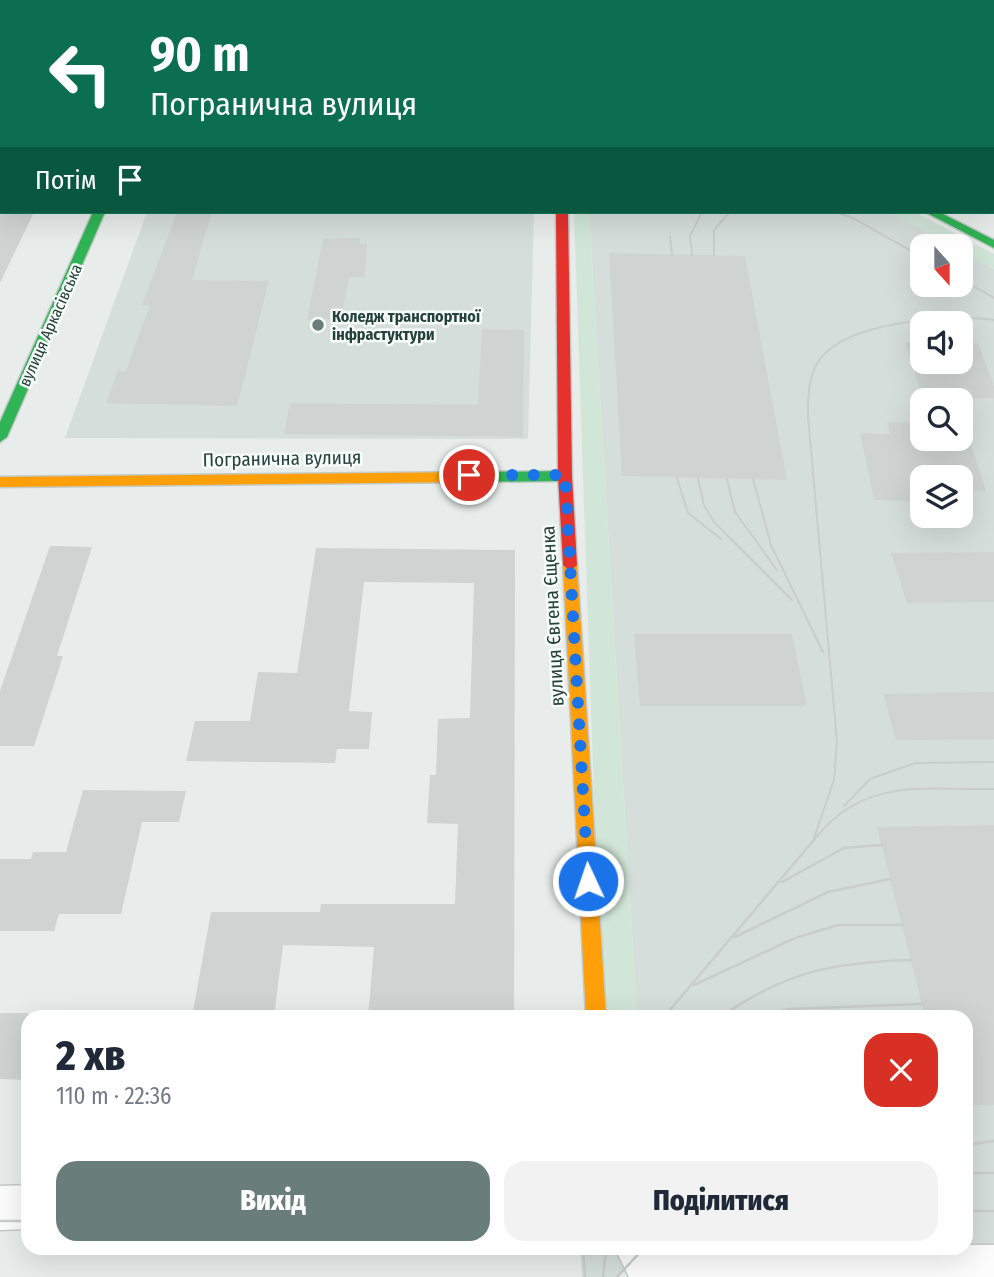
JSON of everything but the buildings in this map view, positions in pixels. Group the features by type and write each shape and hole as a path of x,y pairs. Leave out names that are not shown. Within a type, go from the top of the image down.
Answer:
{"street":[{"name":"вулиця Аркасівська","path":"0,437 98,214"},
{"name":"вулиця Євгена Єщенка","path":"562,214 565,475 596,1010"},
{"path":"935,214 994,245"},
{"name":"Погранична вулиця","path":"0,482 565,475"},
{"path":"0,1208 21,1207"},
{"path":"641,1255 647,1265 659,1270 994,1268"}],"shaded area":[{"name":"Коледж транспортної інфрастуктури","path":"146,214 534,214 528,439 65,438"},
{"path":"589,214 894,214 930,234 910,234 910,298 973,298 973,258 994,269 994,1247 973,1247 973,1010 637,1010"},
{"path":"580,1255 637,1255 619,1277 582,1277"}],"green space":[{"path":"574,214 589,214 637,1010 602,1010"},
{"path":"894,214 919,214 956,234 930,234"},
{"path":"973,243 994,254 994,269 973,258"}],"tram line":[{"path":"692,255 690,236 701,214"},
{"path":"714,255 714,230 728,214"},
{"path":"841,214 910,250"},
{"path":"670,237 672,254"},
{"path":"973,286 994,298"},
{"path":"815,835 834,780 837,742 808,416 813,372 820,359 834,346 876,328 952,318 994,320"},
{"path":"677,478 688,513 721,539"},
{"path":"698,478 704,505 714,522 792,600"},
{"path":"727,479 735,512 777,570"},
{"path":"753,479 771,545 823,652"},
{"path":"844,806 870,779 915,763 994,762"},
{"path":"819,834 837,816 856,803 877,795 920,789 994,789"},
{"path":"814,838 815,834"},
{"path":"670,1010 819,834"},
{"path":"782,882 844,848 882,845"},
{"path":"735,937 828,892 890,879"},
{"path":"694,985 795,938 838,925 902,925"},
{"path":"732,1010 766,989 811,972 858,963 911,960"},
{"path":"784,1010 922,1004"},
{"path":"973,1144 994,1141"},
{"path":"973,1173 994,1173"},
{"path":"973,1211 994,1211"},
{"path":"0,1221 21,1221"},
{"path":"583,1255 585,1277"},
{"path":"603,1277 605,1255"},
{"path":"617,1277 637,1255"}],"traffic: fast":[{"path":"0,437 98,214"},
{"path":"935,214 994,245"},
{"path":"476,477 565,476"}],"traffic: slow":[{"path":"0,482 476,477"},
{"path":"570,565 596,1010"}],"traffic: jam":[{"path":"562,214 565,476 570,565"}],"place":[{"name":"Коледж транспортної інфрастуктури","path":"318,325"}],"route":[{"path":"469,475 565,475 588,881"}]}
